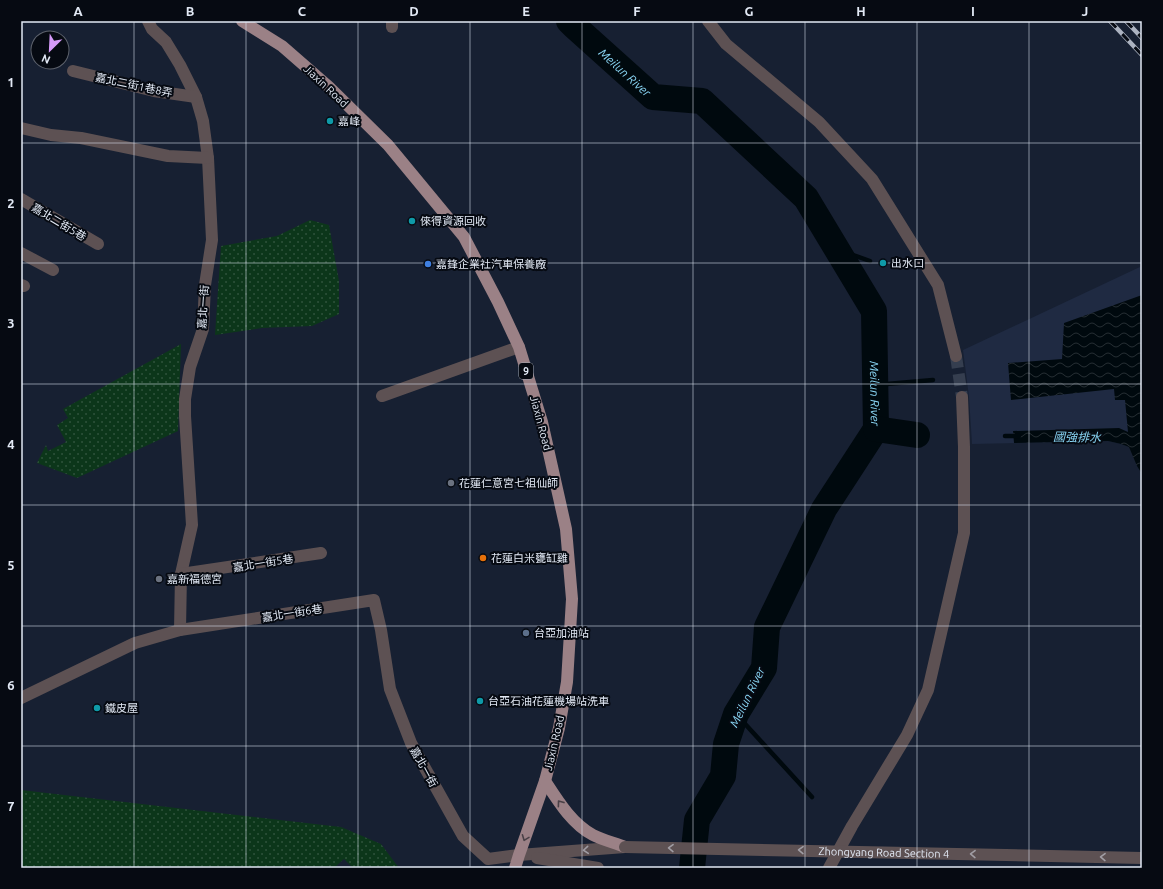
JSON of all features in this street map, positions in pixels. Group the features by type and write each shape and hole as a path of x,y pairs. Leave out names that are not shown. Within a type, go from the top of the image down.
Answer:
{"main road":[{"name":"Jiaxin Road","path":"242,21 282,46 329,87 388,145 464,237 498,302 519,347 542,422 566,529 572,599 567,682 559,728 545,782 532,820 512,868"},
{"path":"545,782 574,820 592,834 625,847"},
{"name":"Jiaxin Road","path":"515,868 518,855"}],"street":[{"name":"嘉北一街","path":"148,21 152,29 166,42 180,64 196,97 204,121 208,158 212,240 205,285 203,329 190,367 185,399 192,525 181,574 180,630"},
{"path":"708,21 726,44 819,122 872,179 938,285 956,356"},
{"name":"嘉北二街1巷8弄","path":"73,71 154,91 196,97"},
{"path":"21,128 51,135 81,138 168,156 208,158"},
{"name":"嘉北二街5巷","path":"21,199 98,244"},
{"path":"21,253 53,270"},
{"path":"382,396 519,347"},
{"path":"828,868 907,735 928,690 964,533 964,447 962,397"},
{"name":"嘉北一街5巷","path":"181,574 321,553"},
{"name":"嘉北一街6巷","path":"180,630 374,600 381,630"},
{"path":"21,698 135,643 180,630"},
{"name":"嘉北一街","path":"381,630 390,689 411,743 463,836 488,859 518,855"},
{"name":"Zhongyang Road Section 4","path":"518,855 625,847 1142,858"},
{"path":"518,855 598,868"}],"shaded area":[{"path":"1142,266 1142,446 1129,447 1108,441 972,444 969,397 963,350"}],"green space":[{"path":"310,220 329,225 339,281 339,314 312,326 262,328 215,335 221,246 277,236"},
{"path":"181,344 178,431 77,478 37,463 46,445 48,451 66,442 57,425 68,418 63,409"},
{"path":"21,790 341,827 381,844 399,868 353,868 344,859 334,868 21,868"}],"water":[{"path":"1142,295 1142,474 1129,447 1121,444 1108,441 1014,443 1013,431 1119,428 1128,432 1125,400 1115,400 1114,389 1011,400 1008,363 1062,359 1064,323"}],"waterway":[{"name":"Meilun River","path":"569,21 653,97 702,101 806,198 874,311 876,429 824,509 767,627 764,668 736,714 726,744 723,776 697,820 692,868"},
{"path":"836,249 870,261"},
{"path":"875,385 933,380"},
{"name":"國強排水","path":"876,429 917,435"},
{"name":"國強排水","path":"1005,436 1019,436"},
{"path":"736,714 812,797"}],"tunnel":[{"path":"956,356 962,397"}],"railway":[{"path":"1110,21 1142,55"},
{"path":"1126,21 1142,38"}],"place":[{"name":"嘉峰","path":"330,121"},
{"name":"倈得資源回收","path":"412,221"},
{"name":"出水口","path":"883,263"},
{"name":"嘉鋒企業社汽車保養廠","path":"428,264"},
{"name":"花蓮仁意宮七祖仙師","path":"451,483"},
{"name":"花蓮白米甕缸雞","path":"483,558"},
{"name":"嘉新福德宮","path":"159,579"},
{"name":"台亞加油站","path":"526,633"},
{"name":"台亞石油花蓮機場站洗車","path":"480,701"},
{"name":"鐵皮屋","path":"97,708"}]}
